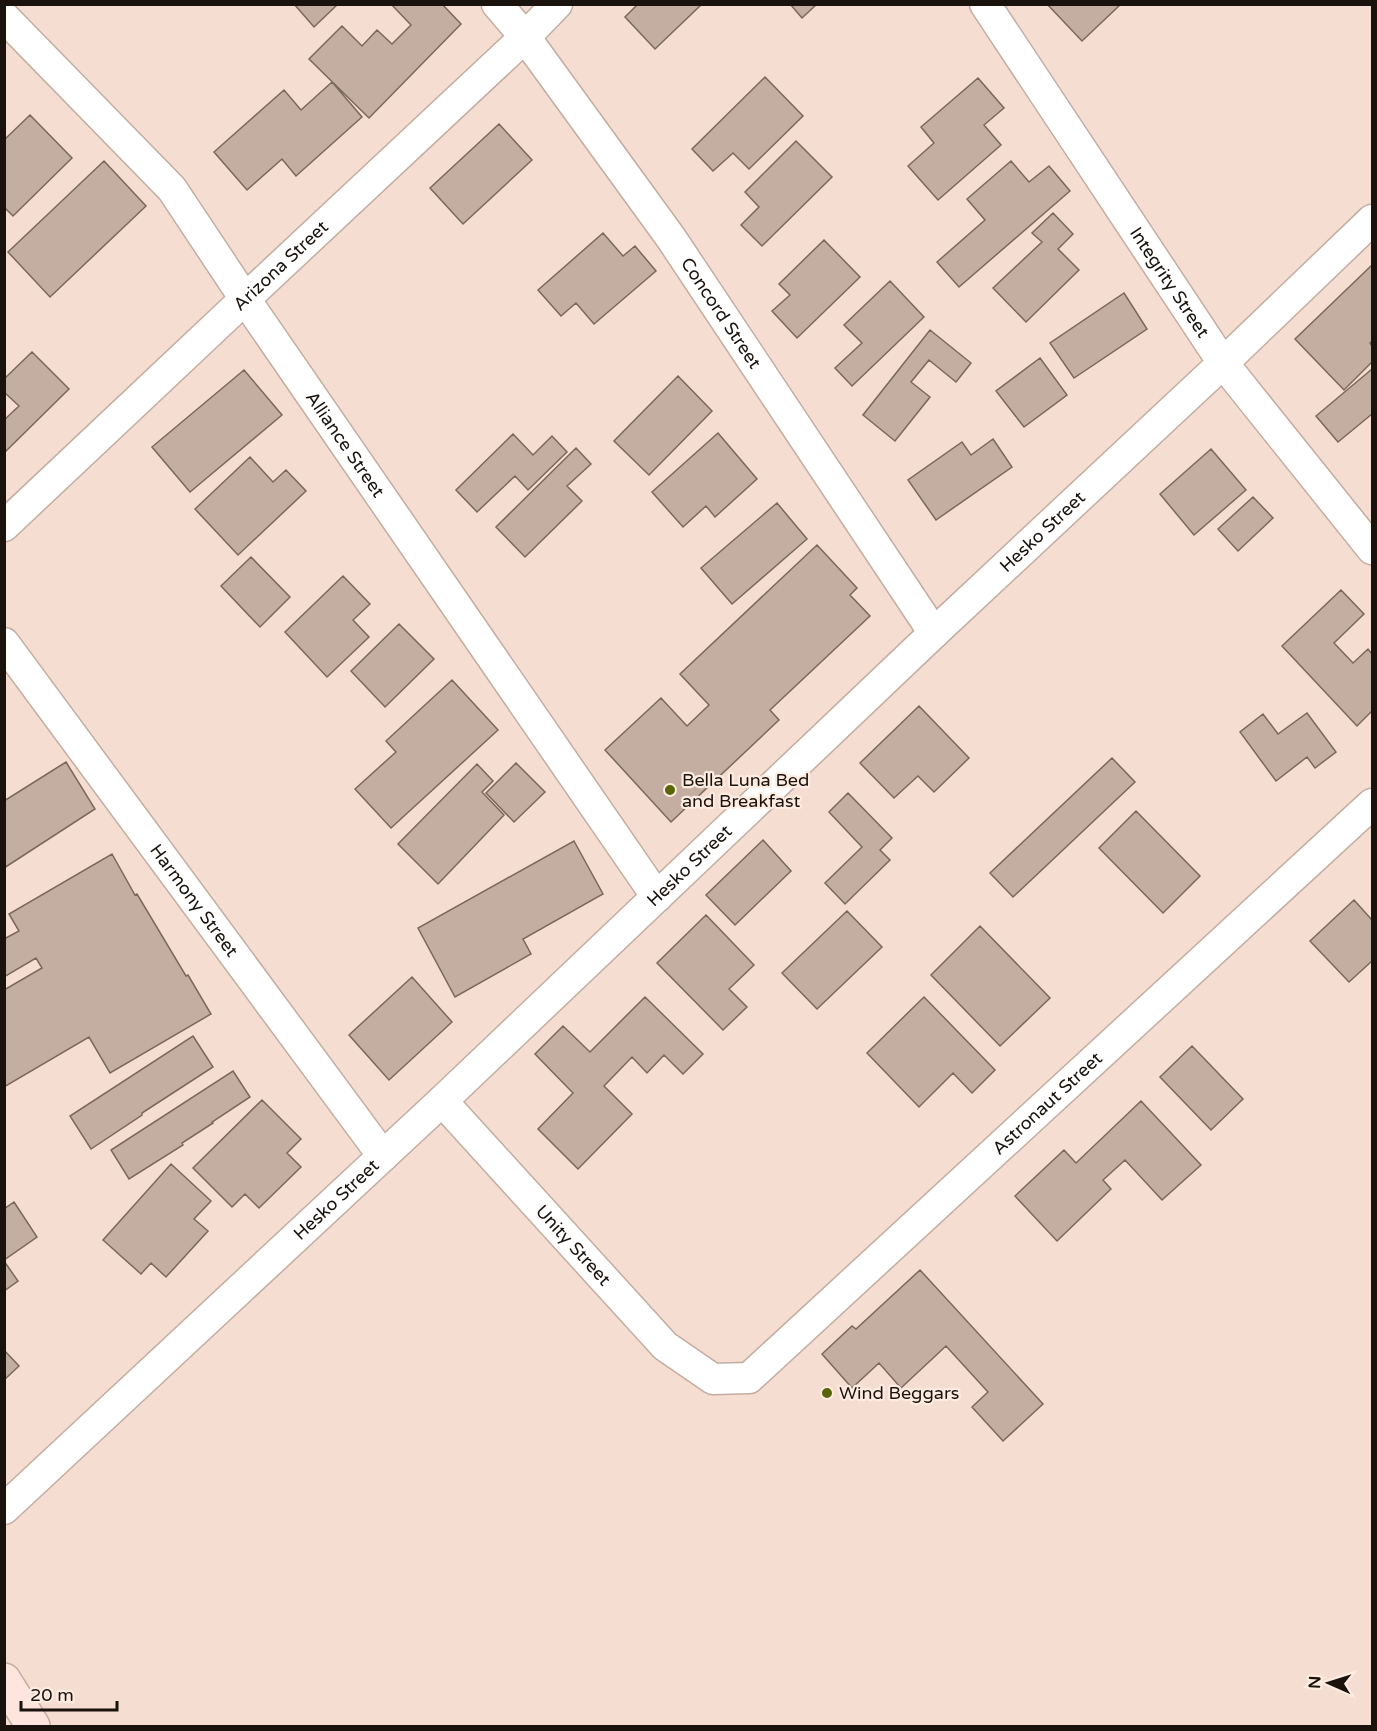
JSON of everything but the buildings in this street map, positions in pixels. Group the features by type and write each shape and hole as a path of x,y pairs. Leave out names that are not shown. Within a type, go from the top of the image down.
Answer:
{"street":[{"name":"Concord Street","path":"497,4 525,37 671,238 934,633"},
{"name":"Arizona Street","path":"4,526 525,37 557,4"},
{"name":"Integrity Street","path":"985,4 1223,363 1372,549"},
{"name":"Alliance Street","path":"4,17 172,189 245,299 657,897"},
{"name":"Hesko Street","path":"4,1509 442,1101 1372,220"},
{"name":"Harmony Street","path":"4,643 383,1156"},
{"name":"Astronaut Street","path":"713,1379 749,1378 1372,804"},
{"name":"Unity Street","path":"442,1101 665,1346 713,1379"},
{"path":"4,1680 33,1726"}],"place":[{"name":"Bella Luna Bed and Breakfast","path":"670,790"},
{"name":"Wind Beggars","path":"827,1393"}]}
